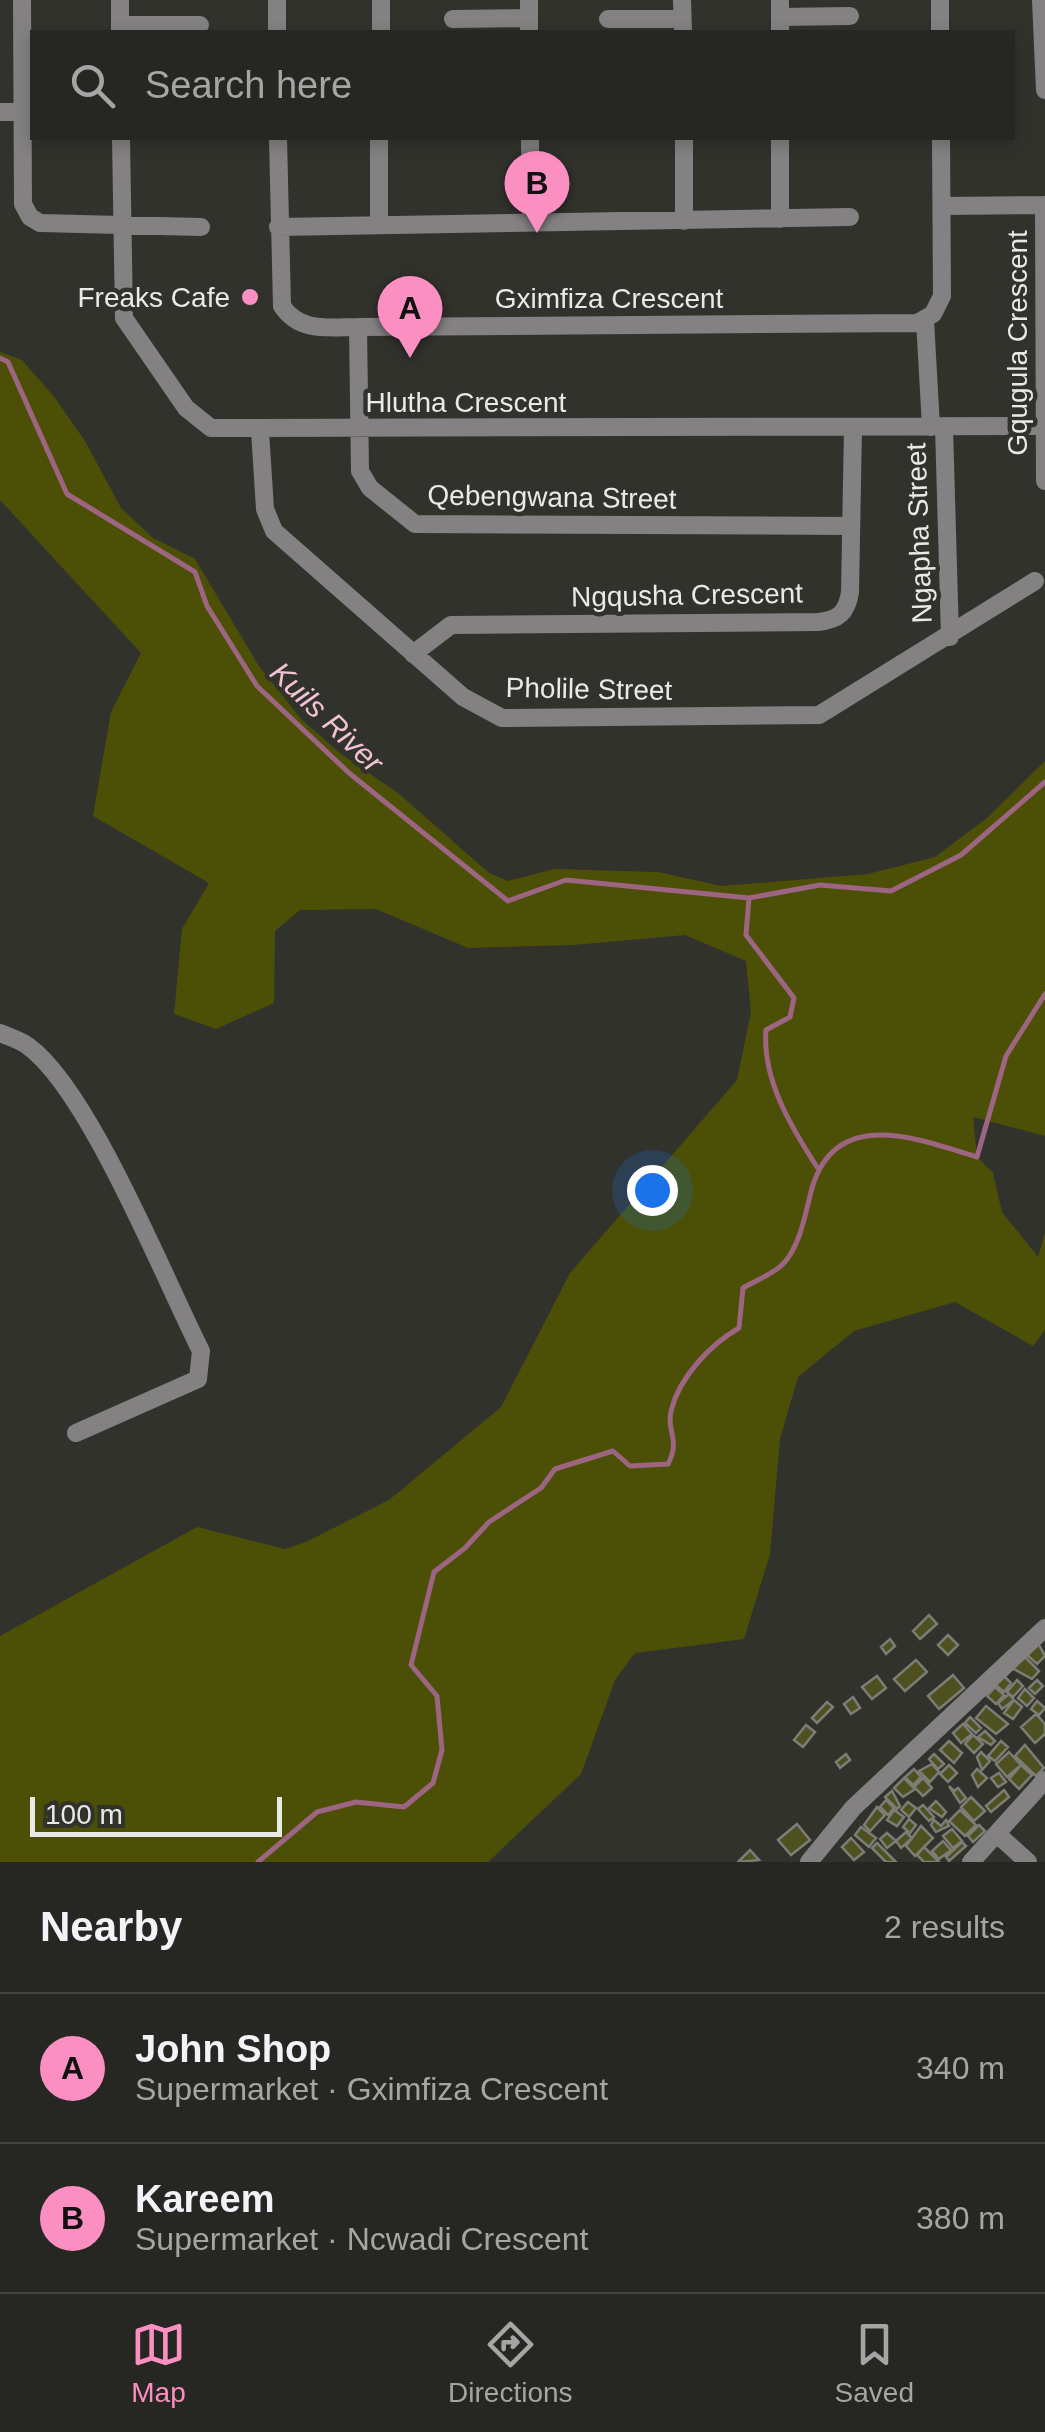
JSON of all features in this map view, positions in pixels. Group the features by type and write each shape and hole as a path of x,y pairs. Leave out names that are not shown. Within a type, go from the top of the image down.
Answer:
{"street":[{"path":"120,0 120,29 200,24"},
{"path":"277,0 277,30"},
{"path":"380,30 381,0"},
{"path":"940,0 940,30"},
{"path":"1041,0 1045,90"},
{"path":"0,12 22,6 24,204 30,217 40,223 201,227"},
{"path":"780,16 850,16"},
{"path":"452,19 529,17"},
{"path":"608,20 683,17"},
{"path":"0,112 23,112"},
{"name":"Hlutha Crescent","path":"121,140 122,306 128,328 200,422 218,430 1044,426"},
{"name":"Gximfiza Crescent","path":"278,140 279,297 290,318 310,327 925,320"},
{"path":"378,226 380,140"},
{"path":"530,140 531,223"},
{"path":"684,140 684,221"},
{"path":"780,140 780,219"},
{"path":"925,320 942,296 941,140"},
{"path":"942,206 1045,205"},
{"name":"Gqugula Crescent","path":"1045,205 1045,481"},
{"path":"278,227 850,217"},
{"name":"Ngapha Street","path":"925,320 937,427 950,637"},
{"name":"Qebengwana Street","path":"358,327 358,463 365,483 408,520 422,526 850,526"},
{"name":"Ngqusha Crescent","path":"413,654 452,626 830,620 842,615 848,604 853,428"},
{"name":"Pholile Street","path":"260,430 269,524 480,710 502,718 812,716 834,709 1035,582"},
{"path":"0,1032 28,1046 46,1064 101,1149 200,1351 202,1372 198,1380 76,1433"},
{"path":"809,1862 853,1808 1045,1628"},
{"path":"971,1862 1043,1788"},
{"path":"997,1834 1028,1862"}],"shaded area":[{"path":"0,352 22,360 55,398 85,441 121,508 153,538 195,559 259,666 302,720 341,754 398,793 489,873 508,881 554,869 658,872 721,886 868,874 935,857 987,818 1045,761 1045,1136 973,1117 977,1157 993,1173 1002,1212 1038,1257 1045,1233 1045,1330 1033,1346 955,1302 854,1331 798,1377 780,1439 770,1554 744,1639 635,1653 615,1680 581,1774 488,1862 0,1862 0,1636 197,1527 285,1549 306,1542 389,1500 501,1407 570,1273 737,1080 751,1012 746,961 685,935 573,945 468,948 376,909 300,910 275,931 274,1003 216,1029 174,1014 182,929 209,883 93,816 111,712 141,653 0,500"}],"building":[{"path":"929,1615 937,1624 920,1639 913,1631"},
{"path":"948,1635 958,1645 948,1655 938,1645"},
{"path":"890,1639 895,1646 886,1654 881,1647"},
{"path":"1038,1643 1045,1656 1037,1664 1027,1655"},
{"path":"1024,1656 1039,1671 1032,1679 1012,1668"},
{"path":"916,1660 927,1672 905,1691 894,1679"},
{"path":"953,1675 964,1688 939,1709 928,1696"},
{"path":"877,1676 886,1688 872,1699 862,1687"},
{"path":"1004,1676 1011,1683 1004,1692 996,1685"},
{"path":"1017,1680 1023,1686 1013,1697 1007,1692"},
{"path":"1037,1680 1043,1686 1035,1694 1029,1688"},
{"path":"995,1687 1004,1695 996,1704 987,1696"},
{"path":"1025,1689 1034,1698 1027,1706 1018,1698"},
{"path":"1009,1694 1014,1700 1002,1709 998,1703"},
{"path":"853,1697 860,1708 851,1714 844,1704"},
{"path":"1014,1700 1022,1707 1013,1719 1004,1713"},
{"path":"1037,1701 1045,1708 1039,1715 1031,1709"},
{"path":"827,1702 833,1707 817,1723 812,1718"},
{"path":"986,1706 1008,1724 996,1734 976,1718"},
{"path":"1036,1714 1045,1724 1045,1734 1035,1743 1021,1727"},
{"path":"970,1717 981,1728 976,1733 965,1723"},
{"path":"963,1724 972,1734 961,1743 953,1733"},
{"path":"806,1725 815,1732 803,1747 794,1740"},
{"path":"985,1731 995,1741 991,1745 978,1737"},
{"path":"973,1735 983,1744 974,1753 965,1744"},
{"path":"949,1741 962,1753 954,1763 940,1750"},
{"path":"1001,1741 1008,1747 995,1761 988,1756"},
{"path":"1025,1745 1044,1768 1036,1776 1015,1756"},
{"path":"981,1752 990,1761 982,1770 977,1757"},
{"path":"1009,1752 1021,1765 1007,1777 996,1764"},
{"path":"846,1754 850,1760 840,1768 836,1762"},
{"path":"934,1754 944,1764 938,1769 929,1759"},
{"path":"932,1764 939,1772 930,1782 919,1771"},
{"path":"949,1765 957,1773 948,1782 940,1774"},
{"path":"1021,1765 1032,1775 1019,1789 1009,1779"},
{"path":"914,1769 921,1777 913,1785 905,1777"},
{"path":"977,1769 987,1778 978,1787 972,1775"},
{"path":"999,1773 1006,1782 998,1787 991,1778"},
{"path":"904,1778 915,1789 903,1797 894,1788"},
{"path":"923,1778 932,1788 923,1796 914,1787"},
{"path":"949,1786 954,1791 958,1788 966,1798 960,1803"},
{"path":"1004,1790 1009,1797 991,1812 986,1806"},
{"path":"892,1791 900,1806 897,1809 885,1797"},
{"path":"971,1797 985,1811 974,1821 961,1807"},
{"path":"886,1800 894,1808 888,1815 880,1807"},
{"path":"936,1801 946,1812 942,1817 929,1808"},
{"path":"908,1802 916,1808 909,1817 901,1810"},
{"path":"923,1805 934,1817 929,1821 918,1809"},
{"path":"877,1807 885,1815 870,1831 864,1825"},
{"path":"894,1810 904,1817 897,1826 887,1820"},
{"path":"960,1810 976,1825 965,1836 949,1821"},
{"path":"909,1819 916,1825 910,1833 903,1827"},
{"path":"934,1820 941,1826 946,1820 949,1826 936,1832 931,1825"},
{"path":"797,1824 810,1840 791,1855 778,1840"},
{"path":"979,1825 985,1831 973,1842 968,1836"},
{"path":"921,1826 933,1838 915,1856 906,1846"},
{"path":"861,1827 876,1838 869,1847 855,1835"},
{"path":"952,1829 962,1841 953,1848 943,1836"},
{"path":"906,1832 912,1838 901,1848 896,1841"},
{"path":"887,1833 896,1841 887,1848 880,1839"},
{"path":"851,1838 864,1852 854,1860 842,1847"},
{"path":"943,1841 951,1850 939,1859 932,1851"},
{"path":"962,1842 966,1846 949,1861 946,1857"},
{"path":"877,1843 896,1862 886,1862 872,1848"},
{"path":"924,1847 939,1862 924,1862 917,1855"},
{"path":"750,1850 759,1860 738,1862"}],"waterway":[{"name":"Kuils River","path":"0,358 8,362 67,494 195,572 207,606 257,686 349,773 508,901 566,880 749,898 820,885 891,891 961,855 1045,782"},
{"name":"Kuils River","path":"749,898 746,935 794,998 790,1017 766,1030 769,1066 788,1119 817,1167"},
{"name":"Kuils River","path":"258,1862 317,1812 356,1802 404,1807 433,1783 442,1750 437,1696 411,1665 434,1572 465,1548 489,1522 541,1488 555,1469 613,1451 630,1466 668,1464 673,1448 671,1411 681,1386 707,1352 739,1328 743,1288 774,1271 789,1257 822,1165 838,1148 857,1138 879,1135 928,1142 977,1157 1006,1056 1045,994"}],"place":[{"name":"Kareem","path":"537,233"},
{"name":"Freaks Cafe","path":"250,297"},
{"name":"John Shop","path":"410,358"}]}
